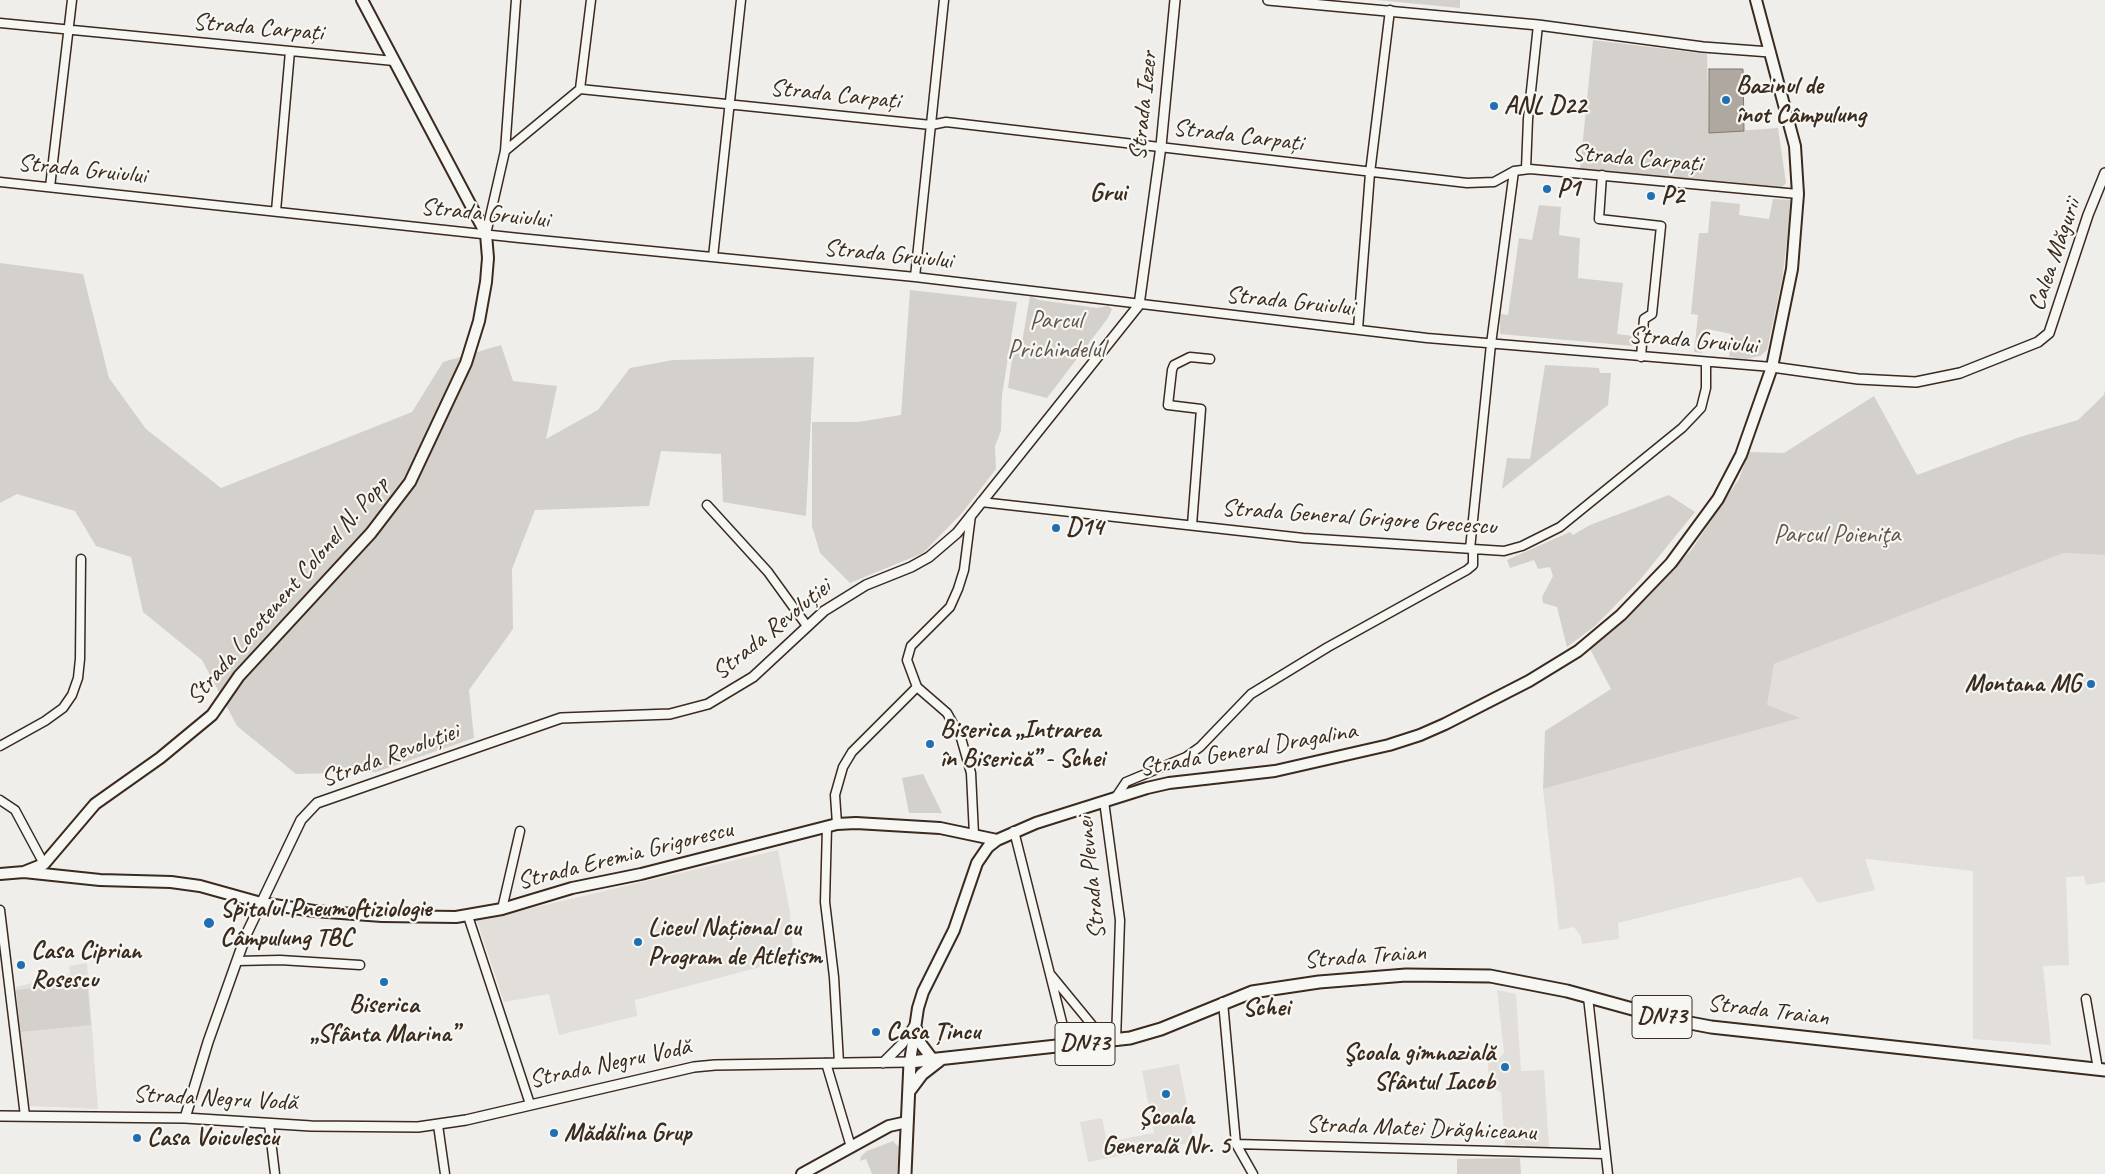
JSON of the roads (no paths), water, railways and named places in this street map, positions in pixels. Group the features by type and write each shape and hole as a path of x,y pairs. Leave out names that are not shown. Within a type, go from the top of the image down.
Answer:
{"main road":[{"name":"Strada Locotenent Colonel N. Popp","path":"24,872 44,864 95,804 160,758 212,715 239,676 371,533 410,482 466,363 479,321 486,282 488,258 486,234 362,0"},
{"name":"Strada General Dragalina","path":"910,1062 915,1025 923,992 954,930 975,869 982,855 997,840 1014,831 1116,797 1169,782 1275,771 1412,738 1445,724 1503,695 1578,651 1646,590 1695,532 1718,499 1741,455 1772,367 1792,269 1798,194 1795,146 1757,3"},
{"name":"Strada Eremia Grigorescu","path":"24,872 100,880 171,882 200,886 261,903 314,911 382,916 468,916 502,909 572,888 641,874 832,826 856,823 940,828 997,840"},
{"path":"0,874 24,872"},
{"name":"Strada Traian","path":"1223,1002 1264,988 1406,976 1490,976 1537,984 1669,1019 1720,1029 2102,1070"},
{"name":"Strada Negru Vodă","path":"910,1062 1111,1041 1161,1029 1223,1002"},
{"path":"908,1094 922,1074 937,1060 921,1044 915,1025"},
{"path":"905,1174 910,1062"},
{"path":"802,1174 889,1126 907,1122"}],"street":[{"path":"50,187 72,0"},
{"path":"486,234 505,151 516,0"},
{"path":"505,151 580,89 591,0"},
{"path":"714,257 741,0"},
{"path":"914,277 944,0"},
{"name":"Strada Iezer","path":"1139,305 1161,146 1175,0"},
{"path":"1268,0 1538,25 1703,47 1770,52"},
{"path":"1358,329 1370,173 1390,10"},
{"name":"Strada Carpați","path":"0,23 394,61"},
{"path":"1526,169 1528,119 1538,25"},
{"path":"276,211 290,51"},
{"name":"Strada Carpați","path":"580,89 931,125 946,122 1467,183 1494,182 1514,172 1526,169 1798,194"},
{"path":"1116,797 1126,782 1186,757 1200,747 1251,694 1328,647 1473,565 1471,549 1491,344 1514,172"},
{"name":"Calea Măgurii","path":"1772,367 1858,379 1916,382 1960,373 2038,342 2049,333 2088,215 2105,173"},
{"path":"1602,175 1600,219 1661,226 1652,314 1644,319 1641,356"},
{"name":"Strada Gruiului","path":"0,182 914,277 1139,305 1491,344 1772,367"},
{"name":"Strada Revoluției","path":"185,1118 208,1042 237,961 261,903 301,820 317,803 561,718 670,714 708,704 753,677 824,611 848,594 929,557 957,533 1139,305"},
{"path":"1192,525 1201,408 1168,405 1174,365 1190,357 1210,359"},
{"name":"Strada General Grigore Grecescu","path":"981,502 1303,538 1504,550 1522,546 1560,527 1682,428 1701,408 1706,388 1706,362"},
{"path":"707,505 768,572 807,626"},
{"path":"971,515 964,570 950,608 911,646 907,660 917,687 947,713 961,738 971,774 974,835"},
{"path":"0,746 45,722 63,708 72,695 78,678 80,659 81,559"},
{"path":"839,1063 834,977 825,902 835,795 843,767 852,752 917,687"},
{"path":"0,800 15,810 44,864"},
{"name":"Strada Plevnei","path":"1104,801 1120,920 1111,1041"},
{"path":"502,909 520,831"},
{"path":"1014,831 1068,1046"},
{"path":"0,910 25,1116"},
{"path":"468,916 530,1104"},
{"path":"237,961 280,960 360,965"},
{"path":"1050,974 1111,1041"},
{"path":"1588,997 1608,1174"},
{"path":"2086,999 2102,1070"},
{"path":"1223,1002 1236,1144 1253,1174"},
{"path":"883,1063 902,1044 915,1025"},
{"name":"Strada Negru Vodă","path":"0,1116 185,1118 269,1124 391,1128 438,1125 694,1067 910,1062"},
{"path":"826,1063 851,1147"},
{"path":"269,1124 275,1174"},
{"path":"438,1125 445,1174"},
{"name":"Strada Matei Drăghiceanu","path":"1236,1144 1605,1154"}],"place":[{"name":"Bazinul de înot Câmpulung","path":"1726,100"},
{"name":"ANL D22","path":"1494,106"},
{"name":"P1","path":"1547,189"},
{"name":"P2","path":"1651,196"},
{"name":"D14","path":"1056,528"},
{"name":"Montana MG","path":"2091,684"},
{"name":"Biserica „Intrarea în Biserică” - Schei","path":"930,744"},
{"name":"Spitalul Pneumoftiziologie Câmpulung TBC","path":"209,923"},
{"name":"Liceul Național cu Program de Atletism","path":"638,942"},
{"name":"Casa Ciprian Rosescu","path":"21,965"},
{"name":"Biserica „Sfânta Marina”","path":"384,982"},
{"name":"Casa Țincu","path":"876,1032"},
{"name":"Şcoala gimnazială Sfântul Iacob","path":"1505,1067"},
{"name":"Școala Generală Nr. 5","path":"1166,1094"},
{"name":"Mădălina Grup","path":"554,1133"},
{"name":"Casa Voiculescu","path":"137,1138"}],"district":[{"name":"Grui","path":"1108,193"},
{"name":"Schei","path":"1266,1008"}],"park label":[{"name":"Parcul Prichindelul","path":"1056,336"},
{"name":"Parcul Poieniţa","path":"1837,535"}]}
